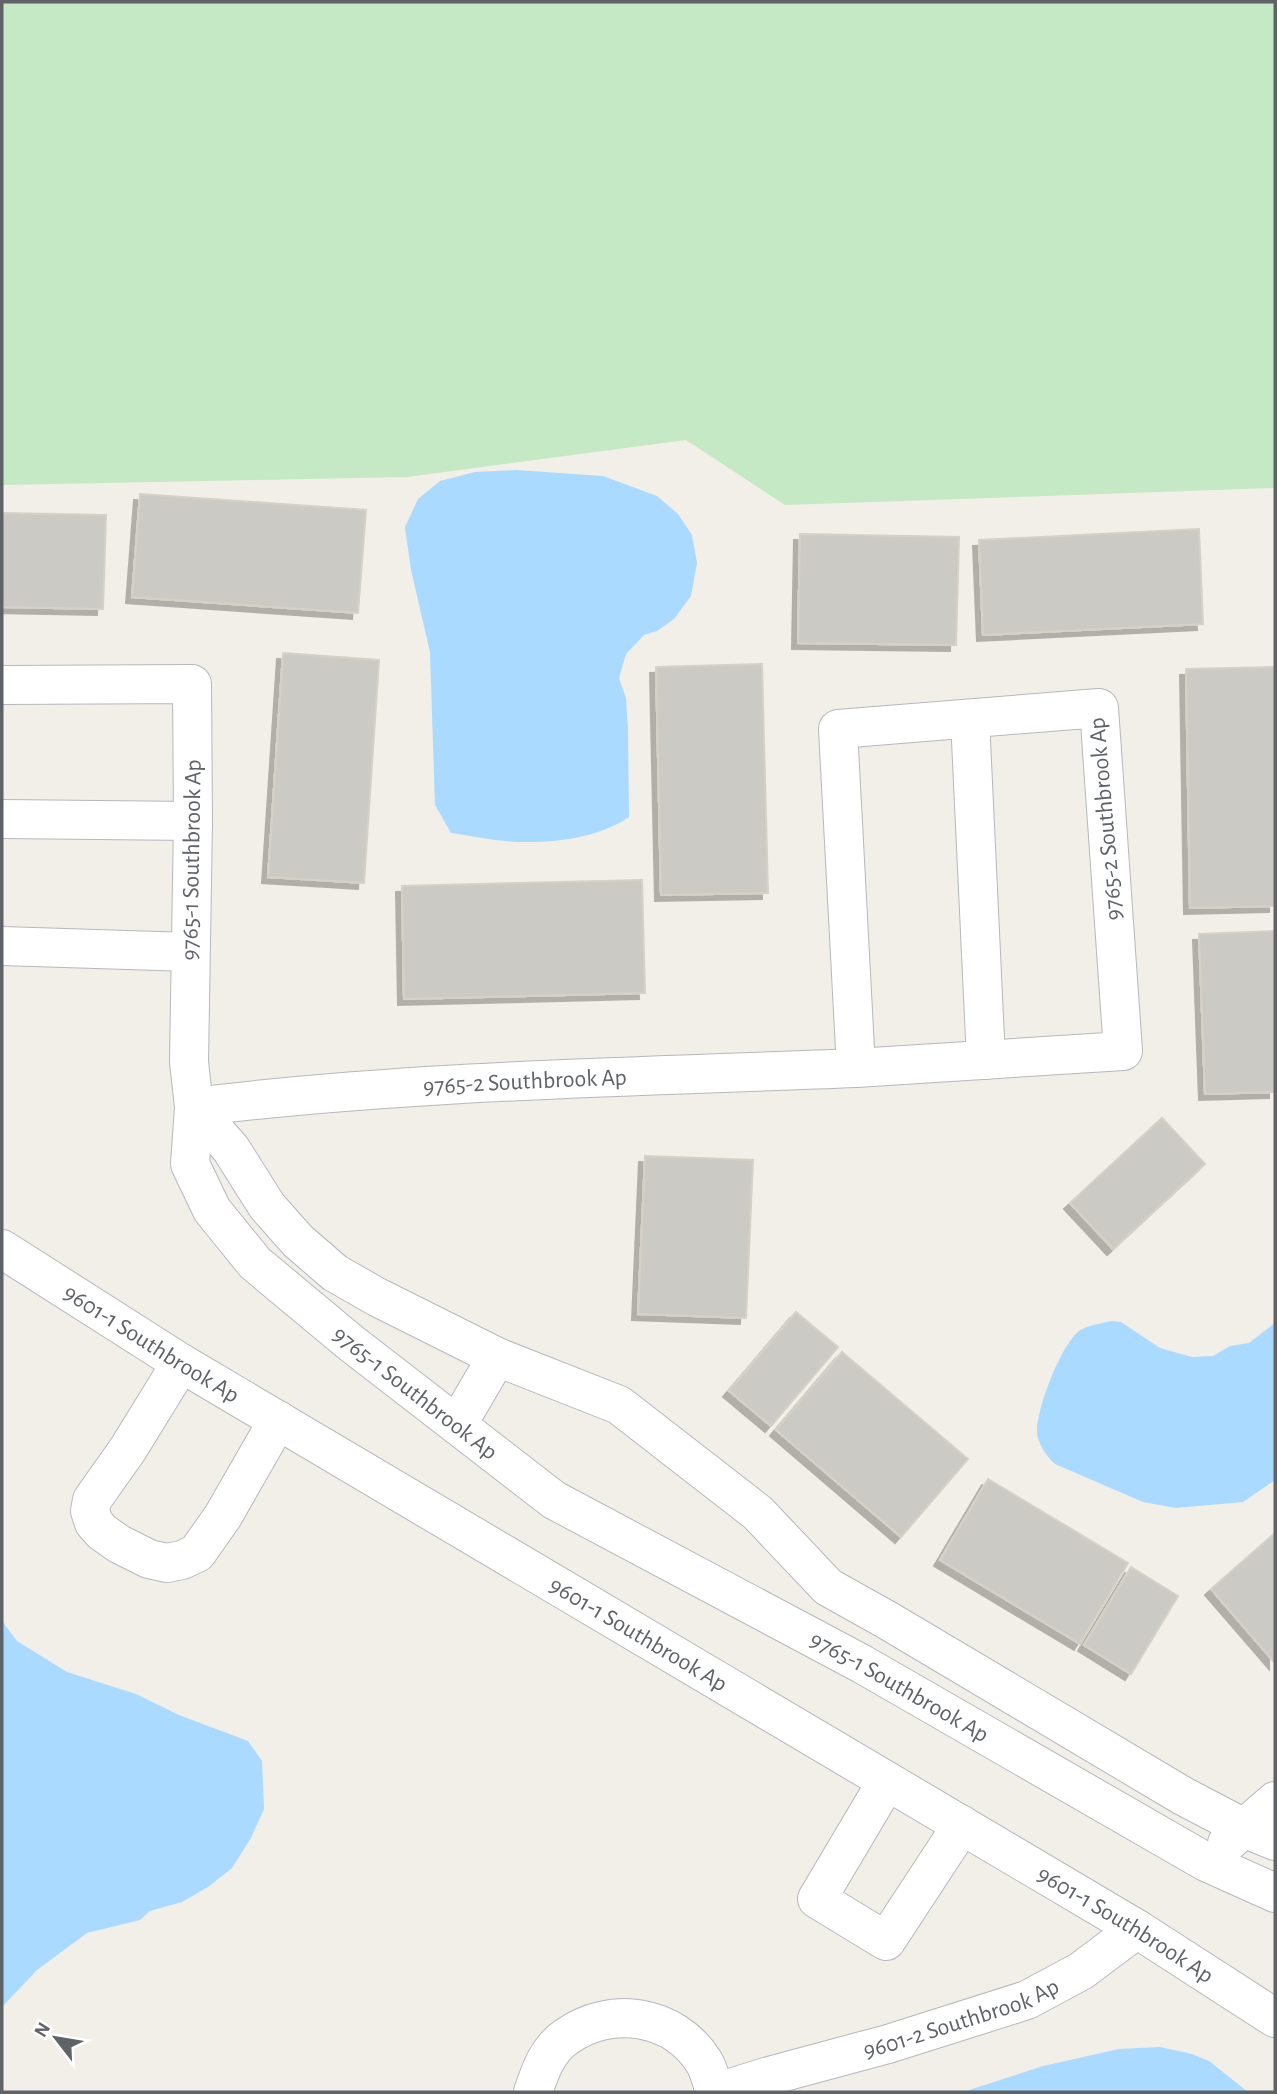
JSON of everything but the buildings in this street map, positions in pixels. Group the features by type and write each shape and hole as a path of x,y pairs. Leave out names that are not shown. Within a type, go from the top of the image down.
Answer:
{"street":[{"name":"9765-1 Southbrook Ap","path":"2,685 192,684 190,1062 194,1107 190,1164 212,1210 255,1263 351,1343 554,1500 862,1664 1206,1862 1275,1893"},
{"name":"9765-2 Southbrook Ap","path":"194,1107 277,1097 547,1080 856,1068 1122,1051 1100,708 838,729 856,1068"},
{"path":"970,719 986,1060"},
{"path":"2,819 193,821"},
{"path":"2,946 190,952"},
{"path":"194,1107 231,1149 267,1206 298,1241 335,1273 497,1357 619,1405 758,1513 828,1587 1182,1796 1259,1834"},
{"name":"9601-1 Southbrook Ap","path":"2,1249 181,1363 1137,1929 1275,2018"},
{"path":"457,1424 497,1357"},
{"path":"181,1363 128,1450 92,1500 90,1511 94,1523 119,1544 149,1559 167,1563 197,1553 223,1516 278,1420"},
{"path":"887,1781 817,1899 886,1941 962,1825"},
{"path":"1206,1862 1259,1834 1275,1801"},
{"name":"9601-2 Southbrook Ap","path":"717,2092 888,2045 1027,2000 1081,1971 1137,1929"},
{"path":"533,2092 543,2063 564,2038 592,2022 624,2017 655,2022 684,2038 704,2062 717,2092"}],"green space":[{"path":"2,2 1275,2 1275,488 785,505 686,440 407,477 2,485"}],"water":[{"path":"516,470 603,476 657,496 678,514 692,535 697,563 691,596 674,619 657,631 644,635 626,654 619,678 626,698 629,817 604,830 576,838 517,842 451,833 435,805 430,652 411,570 405,527 418,499 440,481 475,472"},
{"path":"1111,1321 1121,1322 1160,1348 1192,1357 1213,1356 1230,1346 1249,1343 1275,1323 1275,1480 1243,1502 1176,1508 1143,1502 1055,1464 1046,1454 1037,1436 1041,1408 1051,1378 1065,1349 1079,1331"},
{"path":"2,1621 17,1641 67,1672 136,1694 179,1715 248,1741 262,1761 264,1809 251,1838 232,1868 208,1887 182,1902 150,1911 140,1920 87,1933 37,1970 2,2007"},
{"path":"1160,2047 1209,2061 1248,2092 963,2092 1043,2066 1119,2049"}]}
